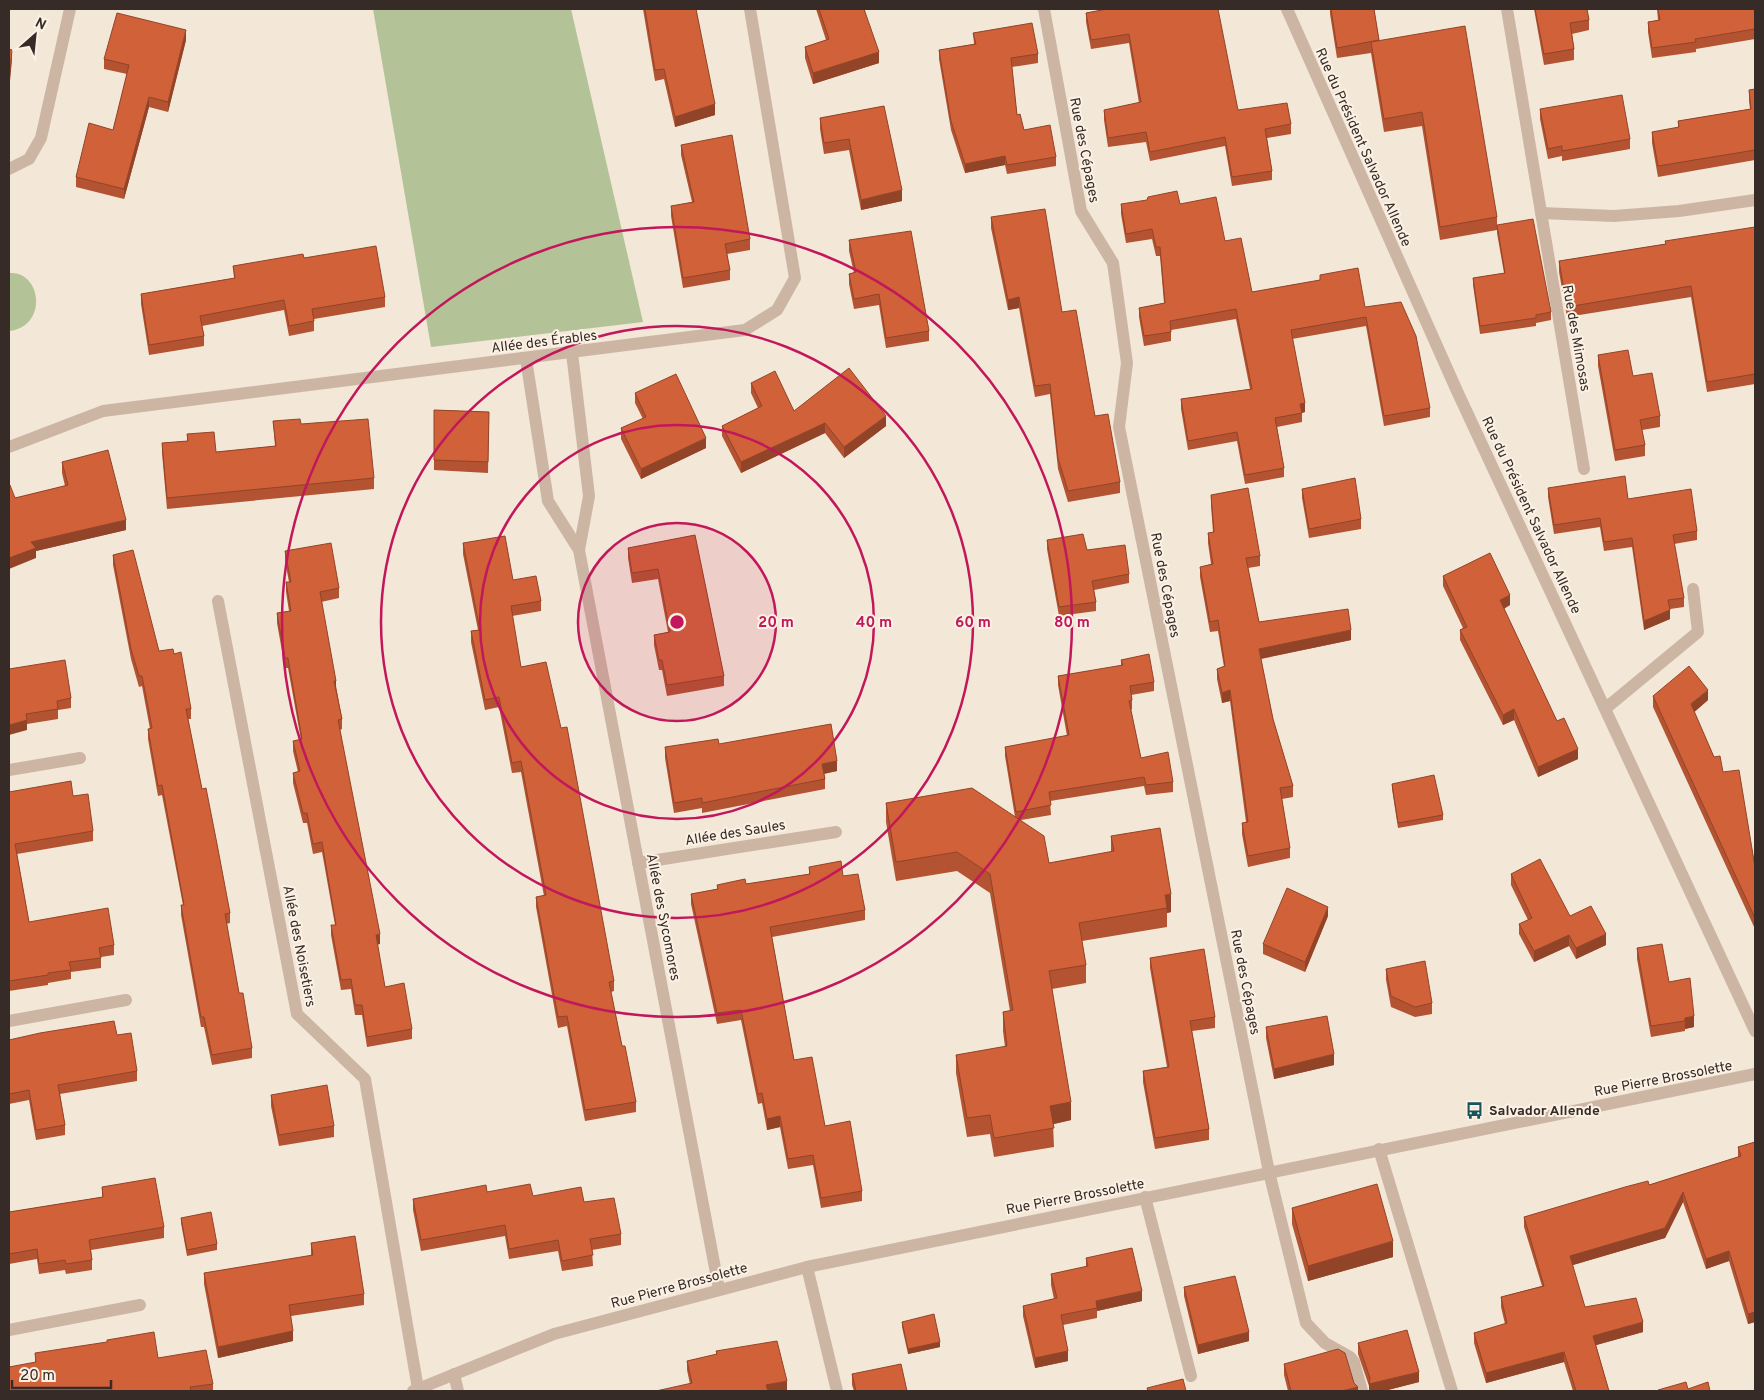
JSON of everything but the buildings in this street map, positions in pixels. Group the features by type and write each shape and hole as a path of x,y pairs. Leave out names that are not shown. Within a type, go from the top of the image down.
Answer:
{"street":[{"path":"9,169 29,159 41,138 70,9"},
{"name":"Allée des Érables","path":"9,447 103,411 745,330 777,310 795,278 750,9"},
{"name":"Rue des Cépages","path":"1044,9 1081,211 1113,263 1127,363 1119,426 1269,1172 1306,1323 1325,1343 1350,1357 1354,1362 1362,1391"},
{"name":"Rue du Président Salvador Allende","path":"1287,9 1457,391 1755,1031"},
{"name":"Rue des Mimosas","path":"1507,9 1584,469"},
{"path":"1541,213 1614,216 1679,211 1755,200"},
{"name":"Allée des Sycomores","path":"572,353 589,496 579,550"},
{"name":"Allée des Sycomores","path":"526,359 548,500 579,550 719,1289"},
{"path":"1606,708 1698,632 1693,590"},
{"name":"Allée des Noisetiers","path":"218,601 297,1014 365,1079 415,1390"},
{"path":"9,770 80,758"},
{"name":"Allée des Saules","path":"638,863 836,832"},
{"path":"9,1021 126,1000"},
{"name":"Rue Pierre Brossolette","path":"415,1390 554,1334 807,1267 1379,1149 1755,1074"},
{"path":"1379,1149 1452,1391"},
{"path":"1145,1197 1191,1376"},
{"path":"807,1267 836,1391"},
{"path":"9,1330 140,1305"},
{"path":"454,1374 458,1391"}],"green space":[{"path":"373,9 571,9 643,322 431,347"},
{"path":"9,273 20,274 28,280 34,289 36,299 35,310 30,319 22,327 9,331"}],"place":[{"name":"Salvador Allende","path":"1475,1110"}]}
